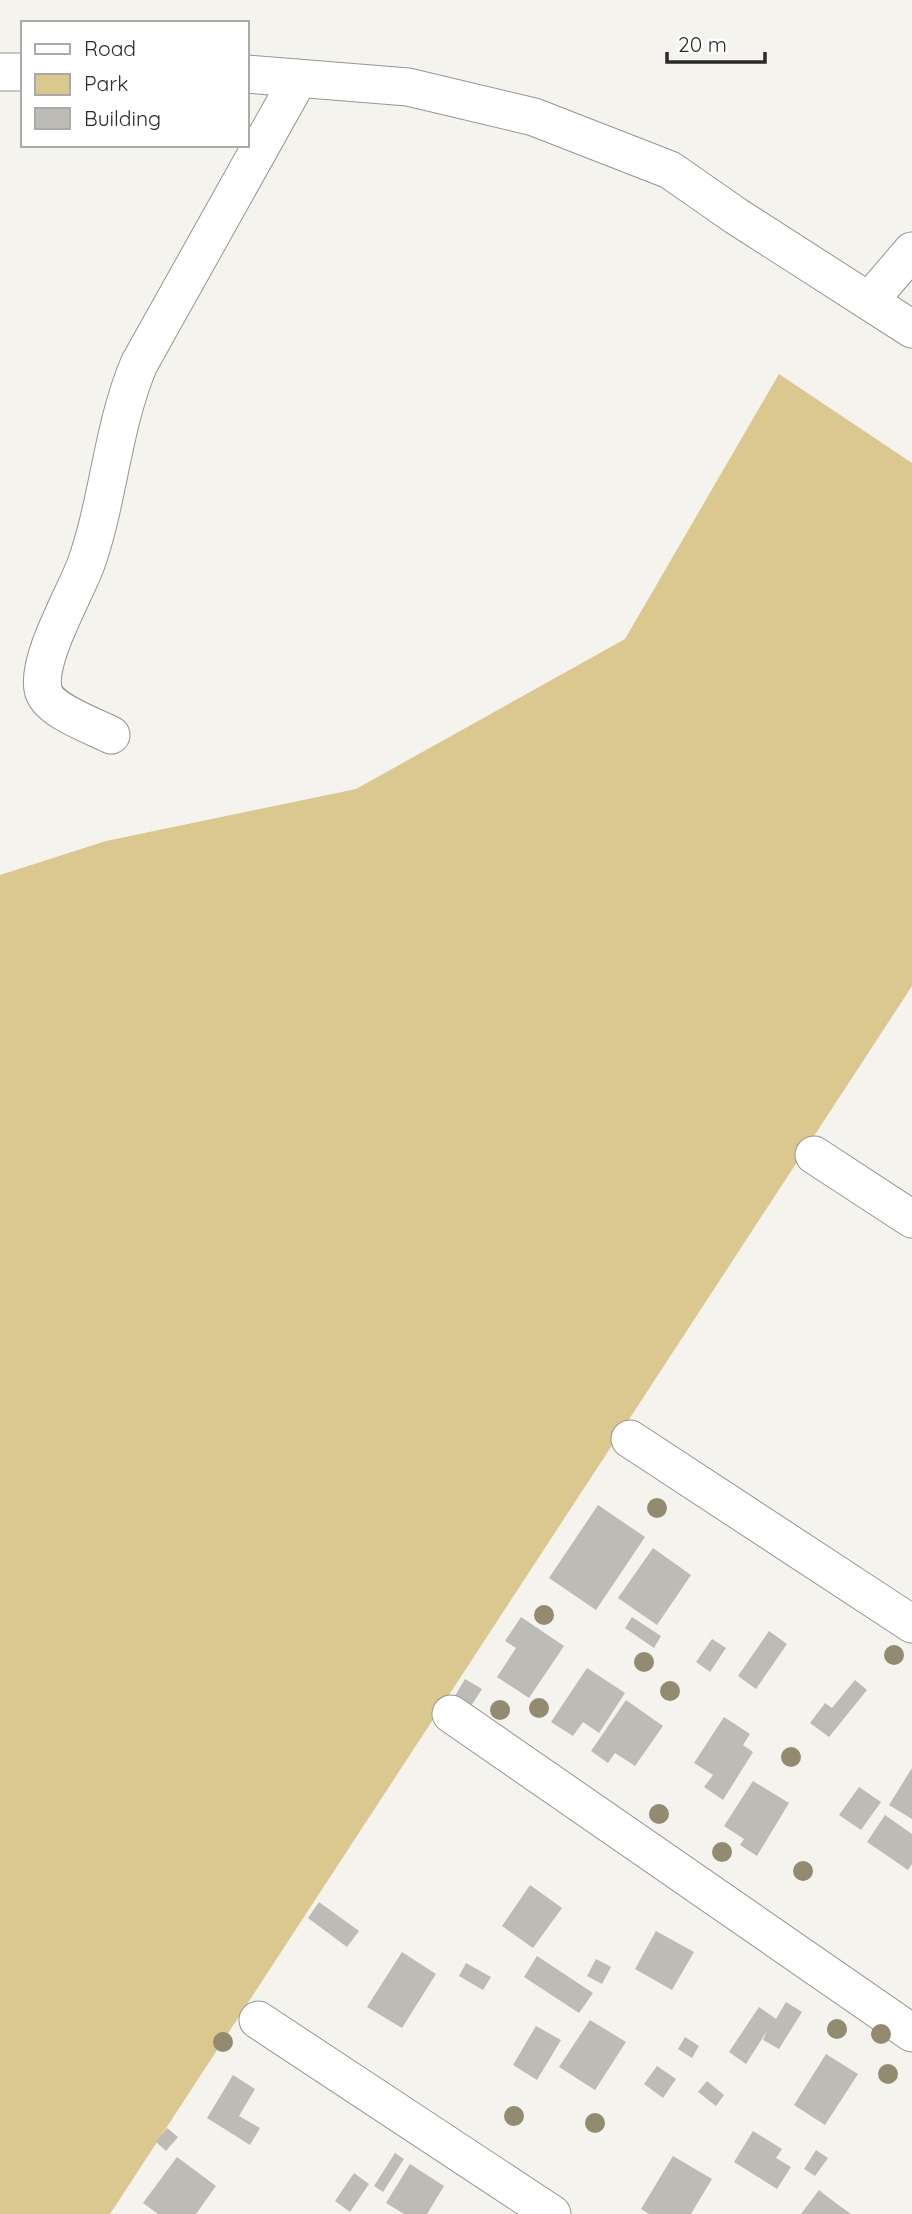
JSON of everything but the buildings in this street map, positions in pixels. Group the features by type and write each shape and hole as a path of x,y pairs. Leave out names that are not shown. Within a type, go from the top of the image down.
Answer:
{"street":[{"path":"0,72 21,72"},
{"path":"248,74 408,87 534,117 670,170 736,216 912,329"},
{"path":"111,735 55,707 47,700 43,689 45,662 86,563 126,396 139,364 299,78"},
{"path":"869,301 912,251"},
{"path":"814,1155 912,1219"},
{"path":"630,1439 912,1624"},
{"path":"451,1714 912,2033"},
{"path":"258,2020 552,2214"}],"green space":[{"path":"779,374 912,463 912,986 110,2214 0,2214 0,875 106,841 356,789 625,639"}]}
